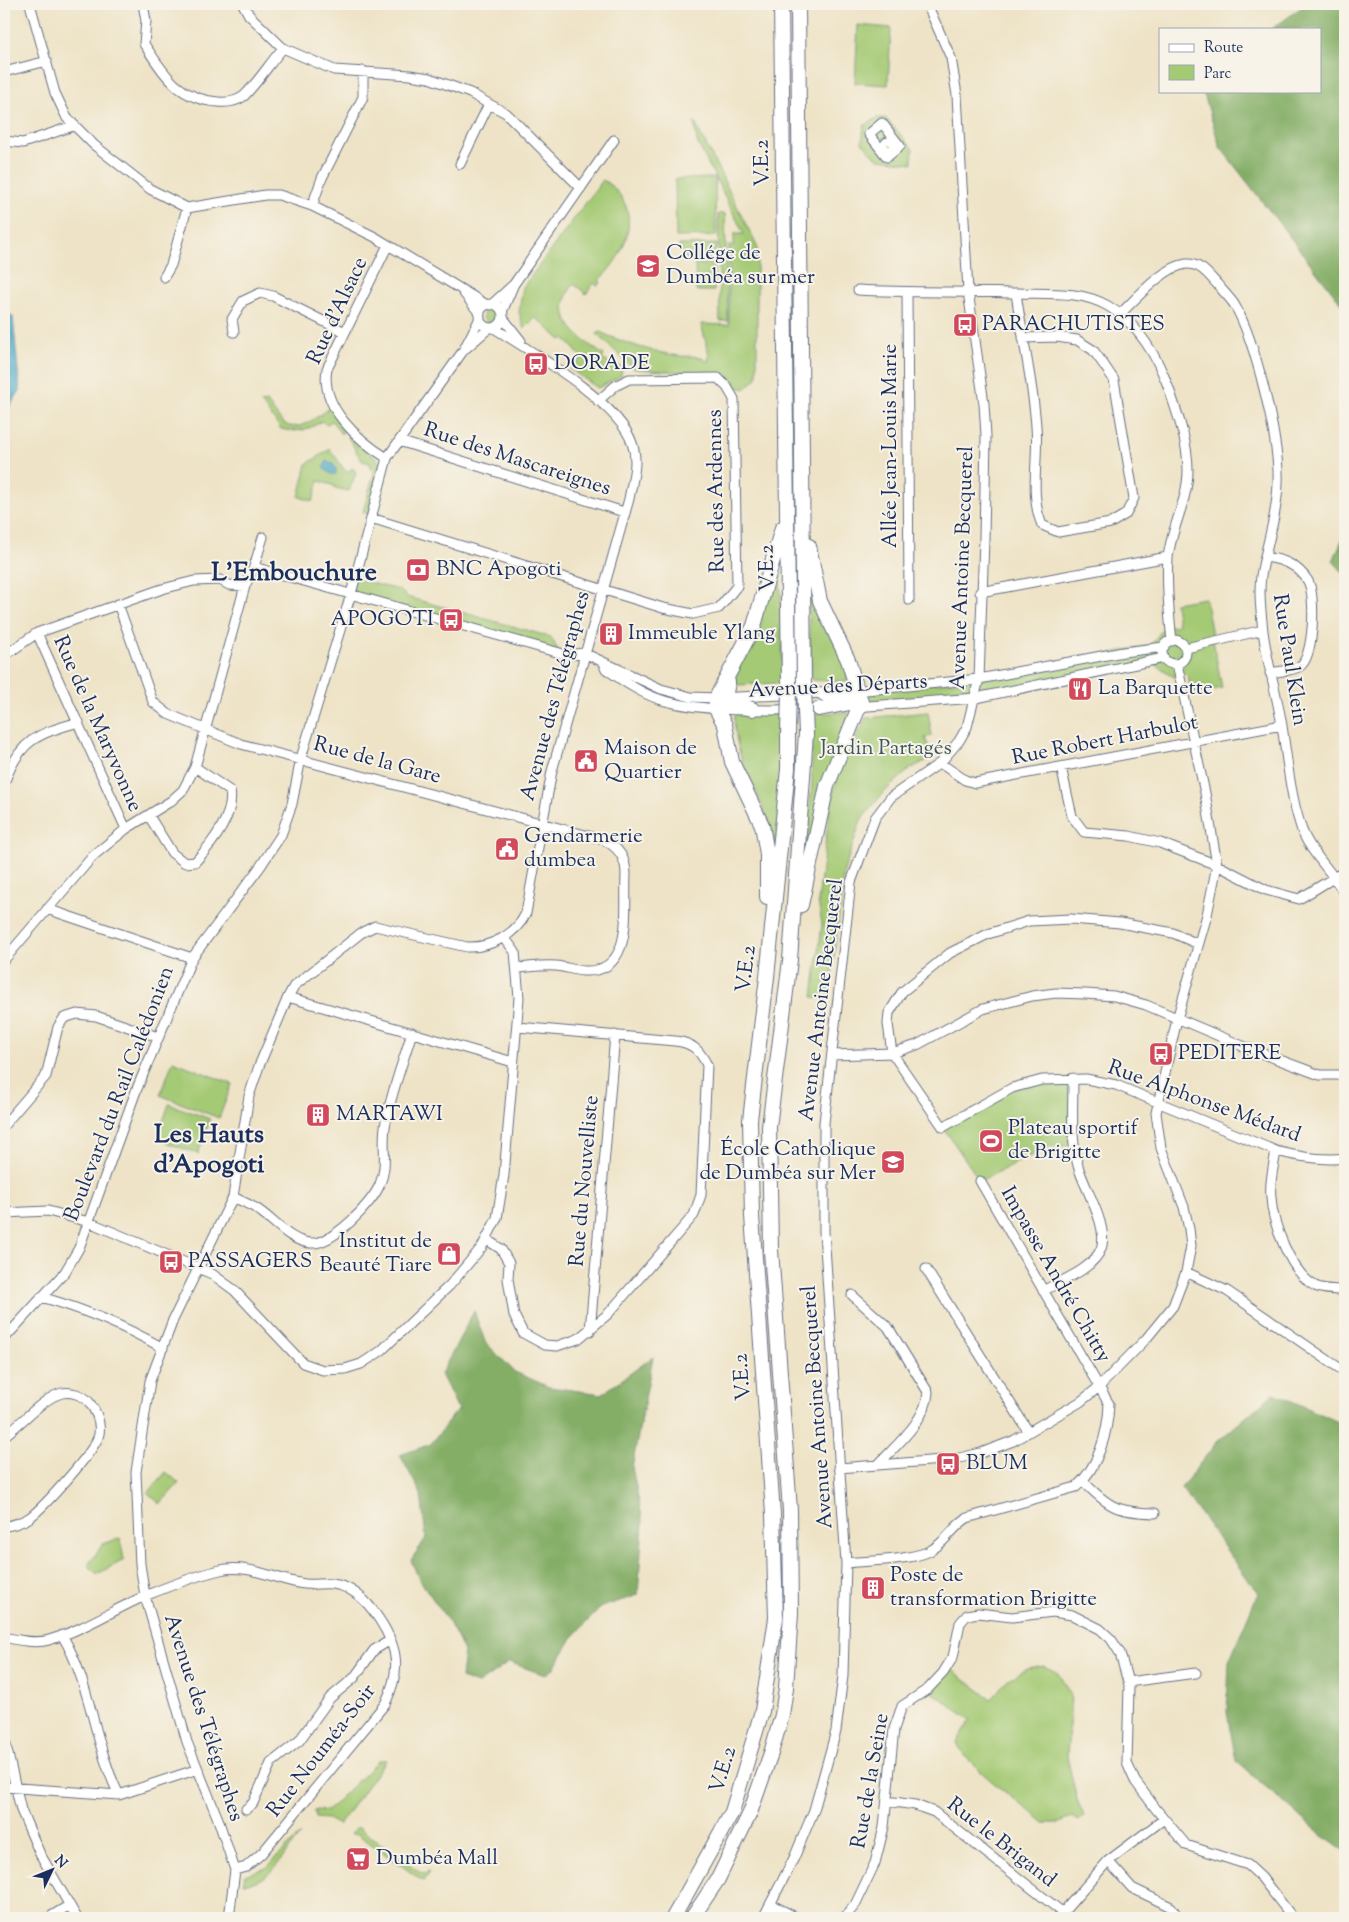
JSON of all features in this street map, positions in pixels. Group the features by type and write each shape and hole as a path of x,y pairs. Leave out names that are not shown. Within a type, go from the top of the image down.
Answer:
{"highway":[{"name":"V.E.2","path":"673,1918 694,1885 732,1812 762,1711 776,1618 773,1514 752,1216 750,1120 767,977 788,769 789,687 781,4"},
{"name":"V.E.2","path":"692,1918 718,1879 750,1813 776,1734 786,1688 791,1613 790,1510 771,1250 769,1127 790,960 806,734 802,512 798,4"},
{"path":"767,977 767,854 762,825 732,762 728,748 728,732 723,703 729,676 754,626 787,510"},
{"path":"790,960 827,786 857,699 820,601 802,512"},
{"path":"824,694 857,699"},
{"path":"819,709 843,705 857,699"},
{"path":"723,703 750,703"}],"street":[{"path":"30,4 55,93 73,126 150,189 187,208 265,195 279,195 312,206 388,245 461,290 489,305 499,308 502,315"},
{"path":"143,4 146,21 144,44 165,75 181,91 203,101 227,103 243,97 283,48"},
{"path":"243,4 249,15 283,48 334,70 429,78 470,93 506,113 581,188"},
{"name":"Avenue Antoine Becquerel","path":"763,1918 772,1905 814,1810 836,1731 843,1676 846,1563 838,1468 824,1231 824,1123 851,882 875,818 891,797 940,763 951,752 967,727 976,698 979,679 980,592 984,539 986,436 980,371 968,291 958,96 950,58 927,4"},
{"path":"4,72 47,61"},
{"path":"312,206 322,178 363,97 363,71"},
{"path":"460,164 489,104"},
{"path":"4,141 23,142 73,126"},
{"path":"462,351 491,328 500,324 514,284 614,140"},
{"path":"164,277 171,265 187,208"},
{"name":"Rue d'Alsace","path":"387,458 351,431 341,417 325,382 327,369 388,245"},
{"name":"Rue Paul Klein","path":"1119,315 1153,282 1173,268 1186,264 1199,266 1234,304 1247,332 1264,392 1278,461 1277,507 1260,590 1263,630 1270,673 1282,725 1300,825 1309,843 1336,878 1345,895"},
{"path":"387,458 462,351 480,316 489,305 514,284"},
{"path":"461,290 480,316 483,324 491,328"},
{"path":"858,290 907,292 968,291 1083,296 1110,307 1147,342 1163,371 1178,416 1188,458 1187,489 1168,557 1168,609 1172,641"},
{"name":"Allée Jean-Louis Marie","path":"907,292 909,600"},
{"path":"234,332 232,319 243,301 260,293 273,296 345,332"},
{"path":"1016,293 1022,338 1036,427 1036,511 1042,526 1058,532 1111,523 1126,514 1134,498 1114,380 1093,350 1078,340 1057,337 1022,338"},
{"name":"Avenue des Télégraphes","path":"502,315 524,345"},
{"name":"Avenue des Télégraphes","path":"229,1918 235,1870 185,1733 145,1596 140,1564 136,1472 150,1382 173,1320 233,1197 249,1096 259,1066 294,986 309,972 361,933 375,926 467,947 488,945 504,937 518,926 526,913 552,772 636,464 633,444 624,426 598,401 524,345 491,328"},
{"name":"Rue des Ardennes","path":"598,401 615,386 629,379 718,378 727,387 734,399 737,586 719,608 693,614 663,608 602,589"},
{"name":"Rue des Mascareignes","path":"400,441 624,512"},
{"name":"Boulevard du Rail Calédonien","path":"5,1332 65,1272 79,1248 158,1037 192,958 260,867 281,835 292,804 301,758 351,594 387,458"},
{"path":"372,518 602,589"},
{"path":"4,960 93,856 126,830 171,801 183,790 195,767 245,586 254,567 262,537"},
{"path":"980,592 1168,557"},
{"path":"1266,557 1286,560 1308,580 1312,590 1311,645 1308,658 1299,667 1270,673"},
{"path":"254,567 567,654 584,653 661,688 691,697 723,703"},
{"path":"4,656 37,633 118,604 194,581 220,580 229,585 245,586"},
{"name":"Rue de la Gare","path":"118,604 153,702 168,714 241,744 301,758 604,840 618,849 626,864 623,944 614,961 596,970 583,971 555,966 518,968"},
{"path":"1186,648 1263,630"},
{"name":"Rue de la Maryvonne","path":"37,633 79,722 126,830"},
{"path":"1172,641 1179,641 1186,648 1184,660 1177,664 1170,663 1164,658 1164,647 1172,641"},
{"name":"Avenue des Départs","path":"857,699 1124,652 1164,647"},
{"name":"Avenue des Départs","path":"857,699 976,698 1164,658"},
{"path":"838,1468 955,1459 1005,1445 1080,1402 1099,1387 1166,1317 1173,1306 1186,1272 1190,1246 1189,1229 1184,1208 1161,1148 1156,1113 1157,1101 1177,1019 1207,915 1217,865 1177,664"},
{"name":"Avenue des Départs","path":"750,703 824,694"},
{"name":"Avenue des Départs","path":"750,703 819,709"},
{"path":"4,783 12,762 26,743 56,729 79,722"},
{"name":"Rue Robert Harbulot","path":"940,763 965,780 975,783 1282,725"},
{"path":"148,816 172,853 185,863 195,862 208,848 233,802 230,791 195,767"},
{"path":"1061,768 1072,816 1084,832 1129,836 1160,843 1217,865 1266,890 1299,899 1345,871"},
{"path":"47,909 192,958"},
{"path":"892,1053 888,1024 889,1013 902,992 950,952 988,934 1029,921 1071,919 1120,923 1173,933 1198,944"},
{"path":"4,1213 48,1211 89,1222 200,1268 234,1290 303,1363 323,1370 345,1369 361,1364 387,1345 450,1285 486,1240 497,1218 502,1187 518,1027 518,968 515,952 504,937"},
{"path":"832,1055 892,1053 916,1045 984,1009 1056,993 1114,996 1146,1005 1310,1072 1320,1075 1345,1075"},
{"path":"288,997 513,1062"},
{"path":"4,1125 46,1076 58,1027 64,1018 77,1014 96,1016 158,1037"},
{"path":"486,1240 501,1249 509,1263 508,1280 514,1315 523,1333 545,1345 557,1346 578,1339 608,1314 694,1215 701,1195 707,1065 700,1051 689,1043 518,1027"},
{"path":"233,1197 256,1208 298,1240 311,1244 323,1242 336,1235 374,1196 382,1180 385,1162 385,1127 412,1032"},
{"name":"Rue du Nouvelliste","path":"590,1330 615,1035"},
{"name":"Rue Alphonse Médard","path":"892,1053 943,1127 1012,1088 1042,1080 1073,1078 1116,1085 1276,1150 1298,1157 1331,1160 1345,1158"},
{"path":"1043,1290 1087,1265 1095,1258 1103,1241 1102,1228 1079,1168 1074,1145 1073,1078"},
{"path":"1276,1150 1270,1196 1280,1234 1289,1255 1300,1273 1315,1286 1345,1290"},
{"name":"Impasse André Chitty","path":"980,1181 1109,1404 1108,1421 1098,1456 1087,1478 1083,1481"},
{"path":"926,1269 1028,1431"},
{"path":"1186,1272 1227,1291 1345,1372"},
{"path":"852,1295 888,1327 928,1392 928,1401 917,1420 878,1465"},
{"path":"41,1297 83,1310 116,1324 162,1348"},
{"path":"4,1436 48,1400 62,1393 75,1393 87,1400 95,1410 100,1424 99,1436 79,1464 42,1507 27,1519 4,1526"},
{"path":"846,1563 919,1555 931,1551 954,1527 967,1518 1060,1494 1076,1487 1083,1481 1103,1502 1127,1512 1155,1513"},
{"name":"Rue Nouméa-Soir","path":"4,1636 40,1641 48,1640 98,1620 145,1596 221,1570 230,1569 240,1569 305,1584 334,1584 359,1595 369,1604 380,1621 394,1651 396,1676 385,1704 262,1853 246,1868 235,1870"},
{"name":"Rue de la Seine","path":"844,1918 855,1906 873,1867 883,1832 897,1717 902,1706 928,1689 943,1673 952,1657 960,1623 967,1615 978,1612 1012,1617 1053,1612 1088,1621 1111,1639 1120,1653 1128,1682 1130,1700 1127,1763 1135,1781 1186,1846 1248,1865 1261,1876 1293,1918"},
{"path":"62,1634 69,1646 82,1685 109,1775 120,1795"},
{"path":"246,1809 254,1803 271,1763 299,1741 330,1698 354,1678 374,1650 389,1641"},
{"path":"1128,1682 1196,1673"},
{"path":"4,1737 14,1787 21,1810 40,1854 68,1906 77,1918"},
{"path":"4,1787 65,1793 120,1795 198,1769"},
{"name":"Rue le Brigand","path":"887,1801 915,1805 934,1812 1060,1915"},
{"path":"1060,1915 1108,1861 1164,1819"},
{"path":"1108,1861 1132,1888 1171,1907 1179,1918"},
{"path":"772,1905 797,1918"},
{"path":"48,1918 68,1906"}],"green space":[{"path":"1306,4 1345,4 1345,308 1220,147 1203,92 1322,92 1322,28 1273,28"},
{"path":"858,25 891,28 888,85 855,83"},
{"path":"877,118 886,118 913,149 912,163 878,159 862,142 864,126"},
{"path":"694,121 757,246 757,378 745,389 732,386 722,375 634,369 597,334 600,332 648,350 679,356 698,357 708,362 709,354 701,324 729,325 729,246 734,246 734,234 744,234 697,142"},
{"path":"715,178 716,236 676,237 675,179"},
{"path":"603,180 616,191 624,203 628,216 625,243 610,269 599,280 601,283 597,286 594,283 586,294 574,284 564,306 570,326 577,334 604,355 602,359 611,364 613,361 622,368 621,376 598,388 570,369 582,358 564,338 561,340 536,318 524,329 519,312 523,287"},
{"path":"718,214 725,214 728,321 720,321"},
{"path":"717,244 715,252 711,257 698,261 685,257 679,245"},
{"path":"695,264 714,264 714,291 696,291"},
{"path":"491,308 499,316 491,324 483,316"},
{"path":"267,402 282,422 291,426 303,425 331,407 345,430 341,434 332,421 326,425 322,421 303,430 281,429 261,403"},
{"path":"352,434 361,448 377,458 379,463 380,473 369,514 363,512 375,470 370,468 370,463 362,461 348,437"},
{"path":"330,449 346,472 353,468 356,473 349,491 334,488 335,486 319,481 313,501 299,497 307,464"},
{"path":"1345,533 1345,575 1333,561"},
{"path":"780,560 783,683 736,685 732,681 777,561"},
{"path":"355,579 399,590 407,597 551,637 559,652 351,594"},
{"path":"807,582 848,666 847,682 812,680"},
{"path":"1205,598 1222,688 1191,694 1188,674 1174,677 1154,663 1028,687 859,707 859,691 979,679 1151,645 1164,627 1178,625 1175,603"},
{"name":"Jardin Partagés","path":"928,712 932,736 925,738 933,757 910,769 883,793 861,820 844,871 828,999 813,997 822,924 818,901 830,806 839,770 866,718"},
{"path":"849,713 807,860 812,783 811,714"},
{"path":"737,714 784,714 781,804 774,853 770,826 765,811 747,774 738,748 734,717"},
{"path":"173,1061 232,1084 219,1118 160,1095"},
{"path":"1073,1078 1074,1145 1049,1147 980,1181 943,1127 1012,1088"},
{"path":"169,1104 210,1119 198,1154 157,1139"},
{"path":"474,1311 485,1342 515,1372 549,1387 602,1394 653,1357 632,1467 643,1522 638,1595 601,1607 572,1638 554,1668 545,1675 509,1662 478,1684 461,1678 464,1651 449,1622 419,1579 411,1560 426,1538 421,1494 400,1455 431,1444 458,1409 441,1374"},
{"path":"1274,1393 1345,1425 1345,1851 1307,1823 1236,1761 1227,1712 1229,1661 1258,1593 1181,1488 1217,1442"},
{"path":"166,1472 179,1483 160,1504 148,1493"},
{"path":"120,1538 124,1560 97,1574 88,1565 103,1544"},
{"path":"947,1666 991,1699 1008,1679 1027,1669 1044,1666 1058,1673 1071,1695 1067,1757 1077,1800 1084,1816 1079,1821 1072,1817 1059,1823 1044,1823 971,1762 957,1742 971,1720 928,1689"},
{"path":"379,1760 386,1760 339,1825 328,1819 315,1818 314,1811 328,1810"},
{"path":"355,1828 359,1828 423,1874 430,1872 424,1881 356,1833 354,1835 351,1833"},
{"path":"300,1835 269,1873 261,1879 243,1883 245,1875 266,1868"}],"water":[{"path":"4,308 13,317 20,391 4,414"},
{"path":"327,461 331,462 336,468 336,474 331,474 323,468"}],"place":[{"name":"Collége de Dumbéa sur mer","path":"648,266"},
{"name":"PARACHUTISTES","path":"965,325"},
{"name":"DORADE","path":"536,364"},
{"name":"BNC Apogoti","path":"418,570"},
{"name":"APOGOTI","path":"451,620"},
{"name":"Immeuble Ylang","path":"611,634"},
{"name":"La Barquette","path":"1080,689"},
{"name":"Maison de Quartier","path":"586,761"},
{"name":"Gendarmerie dumbea","path":"507,849"},
{"name":"PEDITERE","path":"1161,1054"},
{"name":"MARTAWI","path":"318,1115"},
{"name":"Plateau sportif de Brigitte","path":"991,1141"},
{"name":"École Catholique de Dumbéa sur Mer","path":"893,1162"},
{"name":"Institut de Beauté Tiare","path":"449,1254"},
{"name":"PASSAGERS","path":"171,1262"},
{"name":"BLUM","path":"948,1464"},
{"name":"Poste de transformation Brigitte","path":"873,1588"},
{"name":"Dumbéa Mall","path":"358,1859"}],"district":[{"name":"L'Embouchure","path":"294,573"},
{"name":"Les Hauts d'Apogoti","path":"209,1150"}]}
